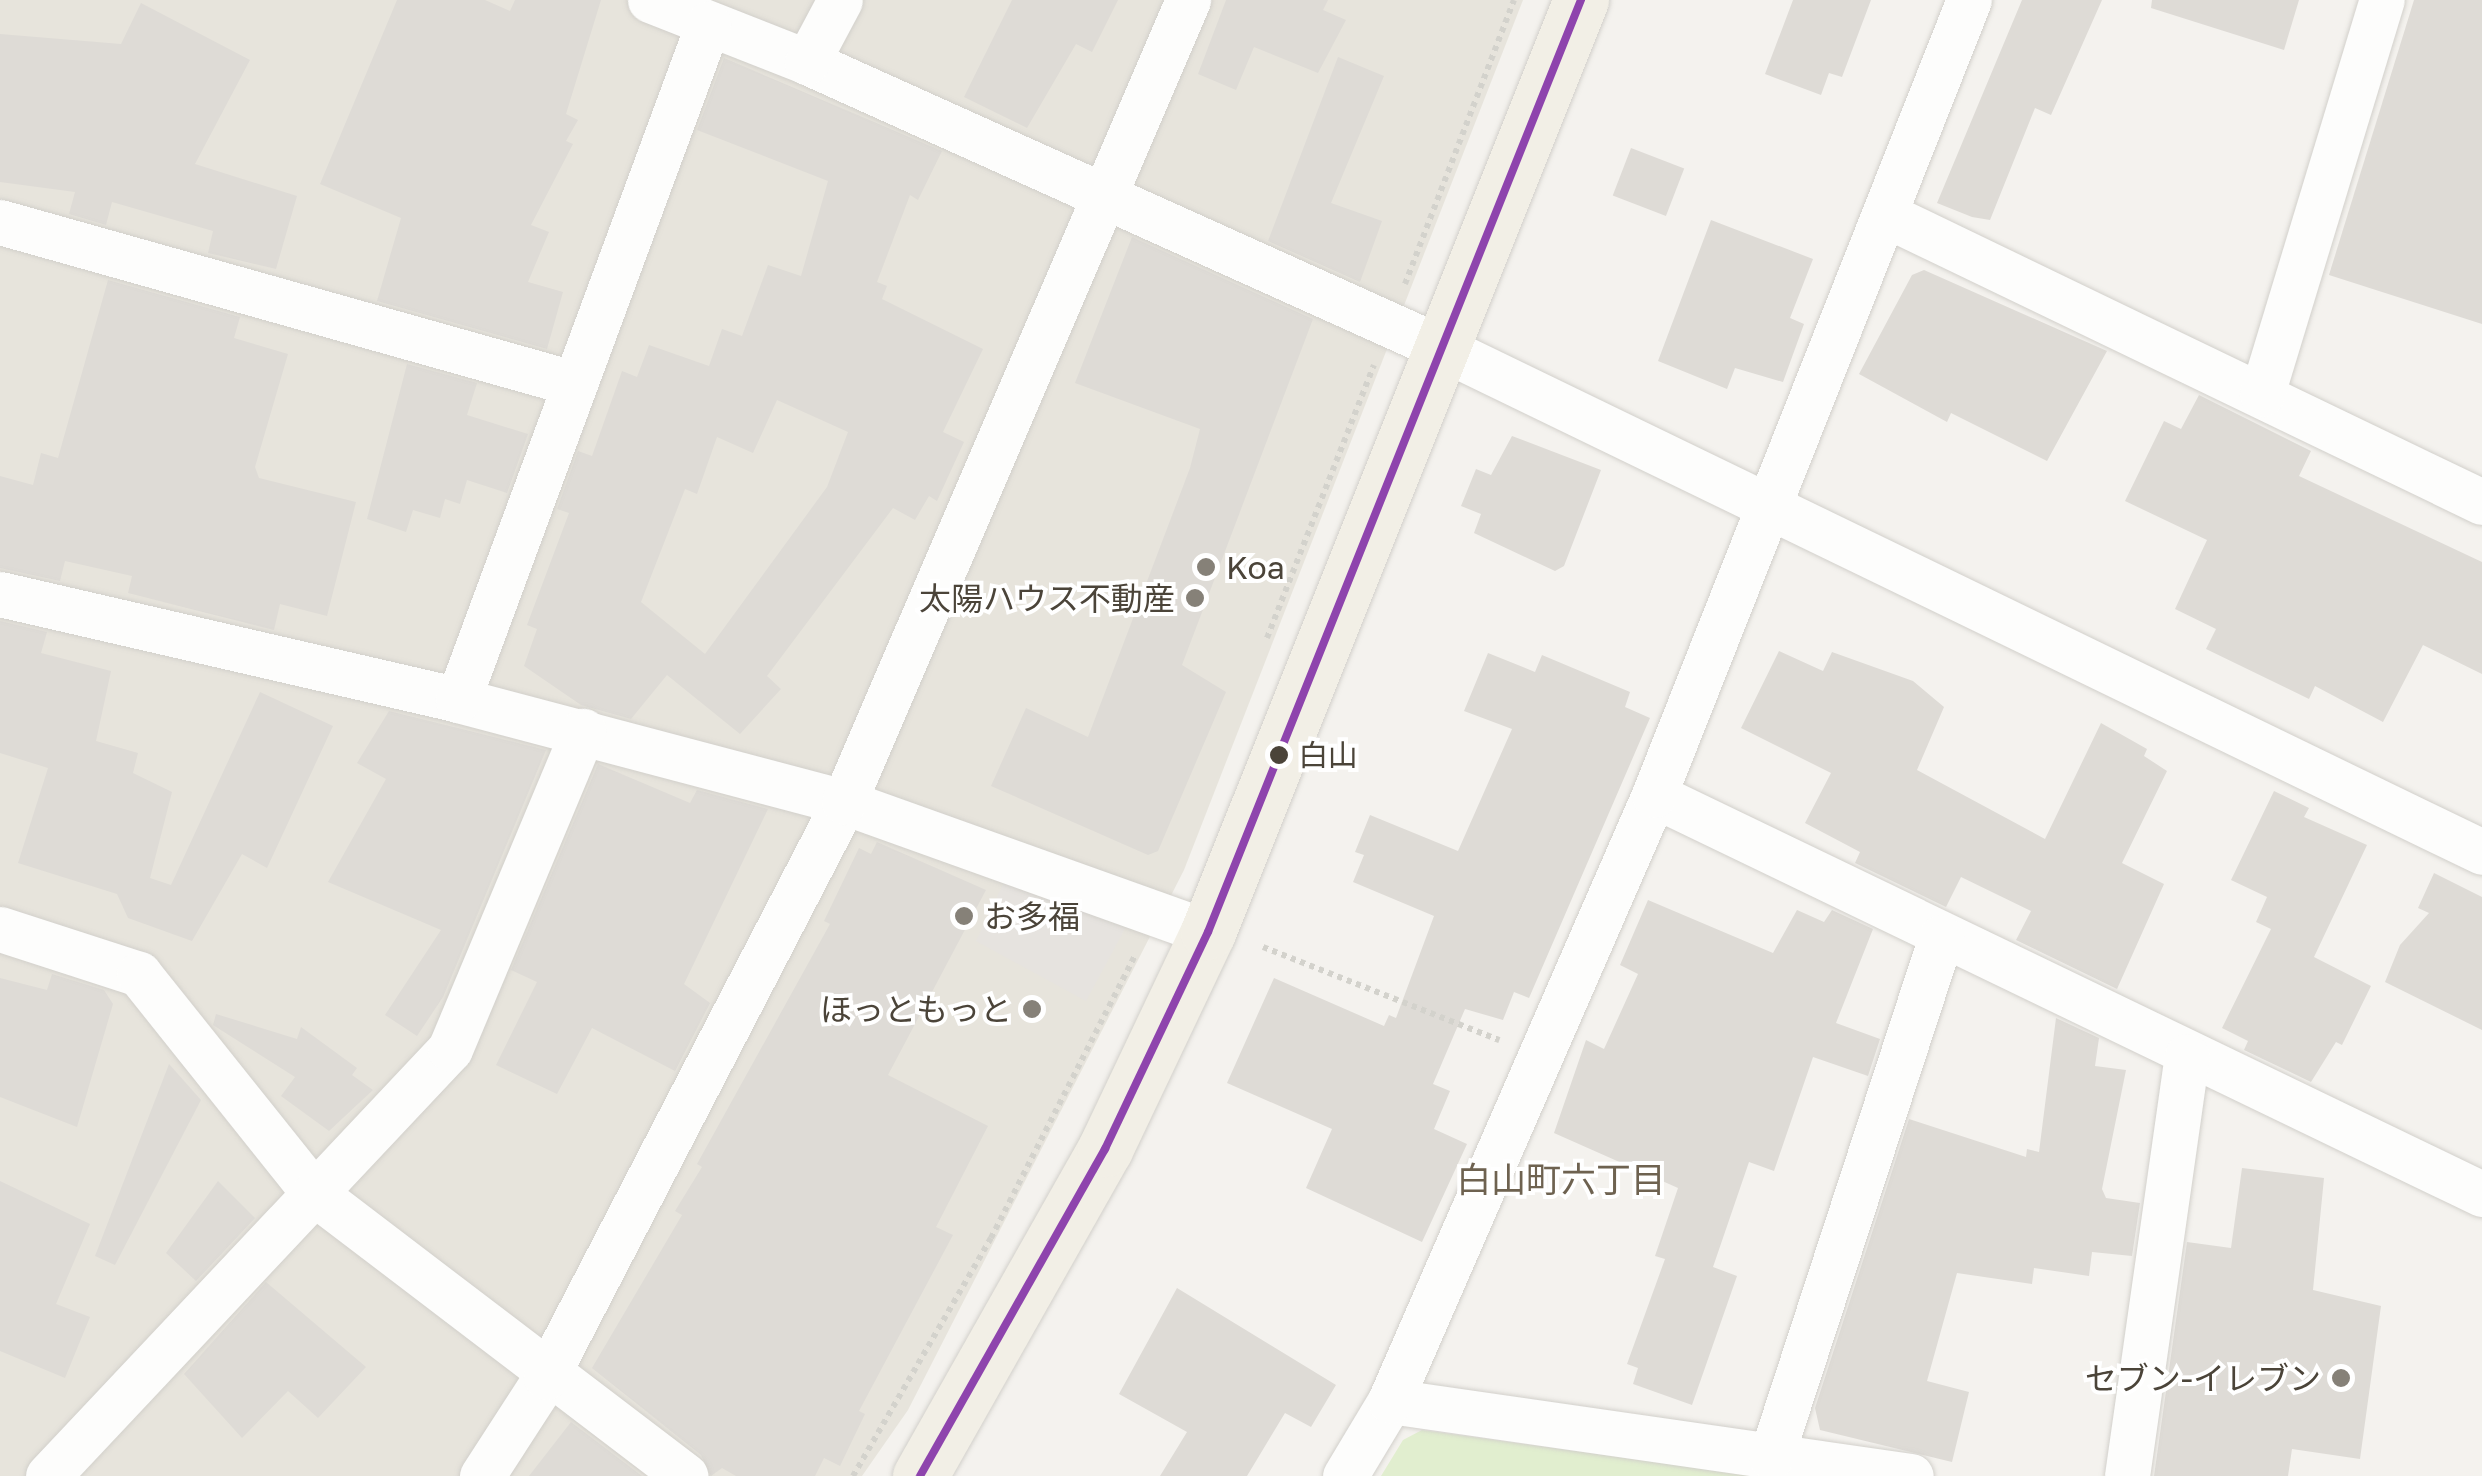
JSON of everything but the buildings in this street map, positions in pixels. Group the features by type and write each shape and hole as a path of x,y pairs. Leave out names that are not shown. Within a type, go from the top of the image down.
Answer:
{"main road":[{"path":"920,1476 1105,1150 1208,932 1446,350 1581,0"}],"street":[{"path":"650,0 807,62 1446,350 2482,852"},
{"path":"807,62 840,0"},
{"path":"482,1476 546,1376 844,802 1188,0"},
{"path":"1345,1476 1390,1401 1654,795 1888,216 1969,0"},
{"path":"2262,394 2382,0"},
{"path":"458,700 570,382 708,24"},
{"path":"1888,216 2482,502"},
{"path":"0,222 570,382"},
{"path":"0,594 458,700 844,802 1208,932"},
{"path":"48,1476 450,1049 583,731"},
{"path":"1654,795 2187,1056 2482,1194"},
{"path":"0,928 139,974 314,1193 546,1376 684,1476"},
{"path":"1771,1456 1941,937"},
{"path":"2127,1476 2187,1056"},
{"path":"1390,1401 1911,1476"}],"path":[{"path":"1262,651 1514,0"},
{"path":"853,1476 991,1238 1156,914"},
{"path":"1263,947 1540,1056"}],"shaded area":[{"path":"0,0 1523,0 1184,870 908,1410 862,1476 0,1476"},
{"path":"1008,874 1127,925 1086,1001 976,941"}],"green space":[{"path":"1422,1430 1758,1476 1381,1476 1403,1440"}],"transit line":[{"path":"920,1476 1105,1149 1208,932 1581,0"}],"place":[{"name":"Koa","path":"1206,567"},
{"name":"太陽ハウス不動産","path":"1195,598"},
{"name":"白山","path":"1279,755"},
{"name":"お多福","path":"964,916"},
{"name":"ほっともっと","path":"1032,1009"},
{"name":"セブン-イレブン","path":"2341,1378"}],"district":[{"name":"白山町六丁目","path":"1561,1179"}]}
